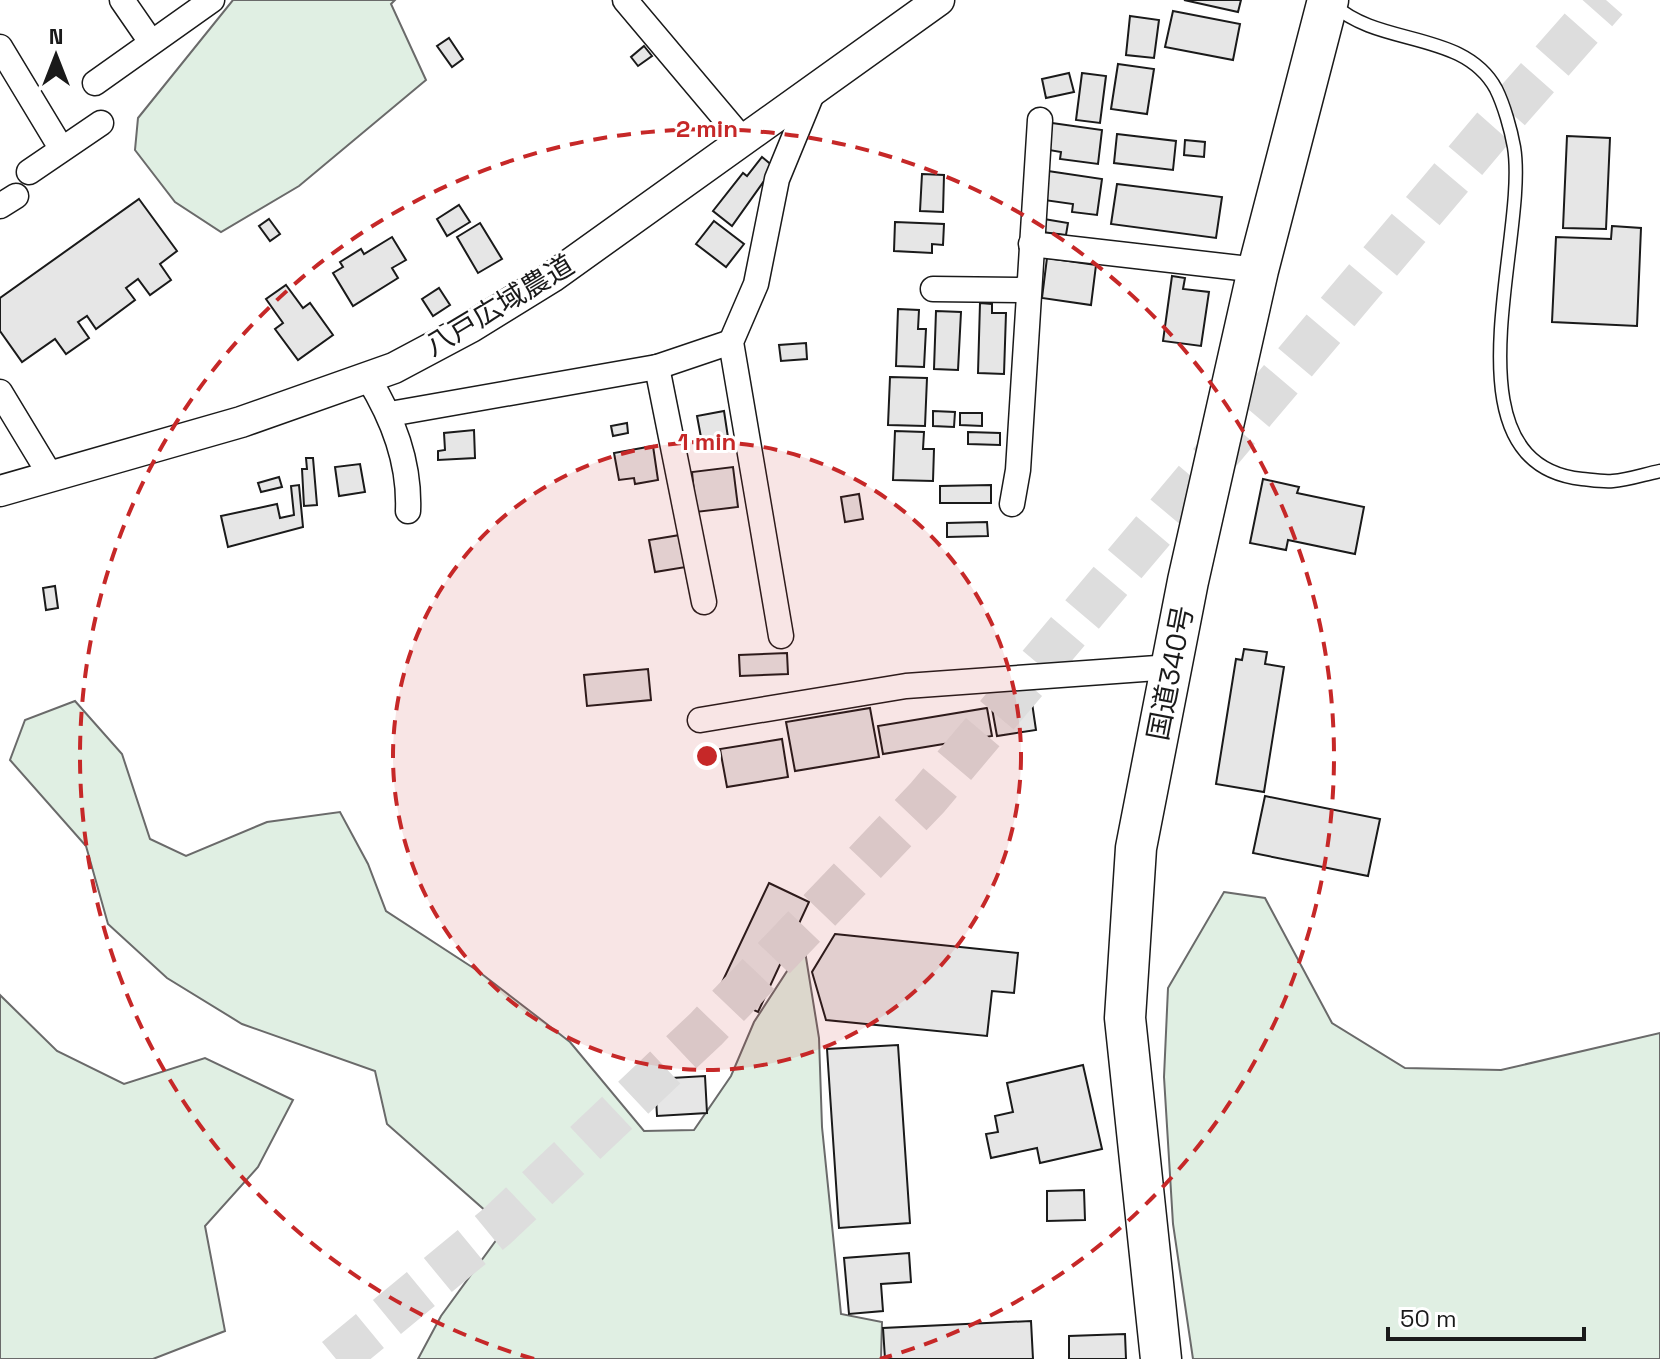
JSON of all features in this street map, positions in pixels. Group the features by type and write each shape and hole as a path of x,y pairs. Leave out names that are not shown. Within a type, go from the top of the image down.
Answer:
{"highway":[{"name":"国道340号","path":"1161,1359 1125,1018 1136,848 1171,667 1258,270 1328,0"}],"street":[{"path":"122,0 151,42"},
{"path":"95,83 212,0"},
{"path":"625,0 743,140"},
{"name":"八戸広域農道","path":"0,491 241,422 368,378 471,327 552,277 939,0"},
{"path":"0,47 61,148"},
{"path":"781,636 731,342 756,284 777,179 814,89"},
{"path":"1012,504 1018,470 1040,120"},
{"path":"29,172 101,123"},
{"path":"1031,244 1258,270"},
{"path":"933,289 1028,290"},
{"path":"390,414 657,367 731,342"},
{"path":"657,367 704,602"},
{"path":"368,378 390,414 401,452 408,511"},
{"path":"0,392 52,478"},
{"path":"700,720 906,686 1171,667"}],"lane":[{"path":"1328,0 1348,18 1390,36 1429,43 1477,63 1496,90 1514,148 1499,378 1510,426 1526,454 1556,476 1611,482 1660,471"}],"green space":[{"path":"233,0 395,0 391,4 426,80 299,186 221,232 175,202 135,150 138,118"},
{"path":"75,701 122,754 150,839 186,856 267,822 340,812 368,864 386,911 478,971 570,1042 644,1131 694,1130 731,1076 754,1022 804,945 819,1038 822,1127 841,1314 882,1322 881,1359 418,1359 441,1316 505,1228 387,1124 375,1071 242,1024 167,978 108,924 86,846 10,760 25,720"},
{"path":"1224,892 1265,898 1332,1023 1405,1068 1501,1070 1660,1033 1660,1359 1193,1359 1173,1224 1164,1077 1168,988"},
{"path":"0,995 57,1051 124,1084 205,1058 293,1100 258,1167 205,1226 225,1331 153,1359 0,1359"}],"building":[{"path":"1184,0 1241,0 1238,12"},
{"path":"1173,11 1240,24 1233,60 1165,47"},
{"path":"1130,16 1159,20 1154,58 1126,55"},
{"path":"449,38 463,59 452,67 437,46"},
{"path":"644,46 652,56 638,66 631,57"},
{"path":"1118,64 1154,69 1147,114 1111,109"},
{"path":"1069,73 1074,92 1046,98 1042,79"},
{"path":"1082,73 1106,76 1100,123 1076,120"},
{"path":"1052,123 1102,130 1098,164 1060,159 1061,152 1049,150"},
{"path":"1117,134 1176,141 1173,170 1114,163"},
{"path":"1567,136 1610,138 1606,229 1563,228"},
{"path":"1185,140 1205,142 1204,157 1184,155"},
{"path":"762,157 774,167 732,226 713,211 743,173 747,176"},
{"path":"1048,171 1102,179 1097,215 1072,212 1073,204 1044,200"},
{"path":"922,174 944,175 943,212 920,211"},
{"path":"1117,184 1222,197 1216,238 1111,224"},
{"path":"139,199 177,251 160,264 171,280 150,295 138,279 126,288 135,300 96,329 87,316 78,322 89,338 66,354 55,339 22,362 0,331 0,298"},
{"path":"459,205 470,222 447,236 437,219"},
{"path":"269,219 280,234 270,241 259,226"},
{"path":"1044,219 1068,223 1066,235 1042,232"},
{"path":"714,221 744,244 726,267 696,244"},
{"path":"895,222 944,224 943,245 932,244 932,253 894,251"},
{"path":"480,223 502,259 478,273 457,237"},
{"path":"1612,226 1641,228 1637,326 1552,322 1556,237 1611,239"},
{"path":"392,237 406,260 392,268 398,278 353,306 333,273 343,267 340,262 361,249 364,254"},
{"path":"1047,258 1096,265 1091,305 1042,298"},
{"path":"1172,276 1185,278 1183,289 1209,292 1201,346 1163,341"},
{"path":"286,285 303,308 310,303 333,335 298,360 275,329 283,323 266,299"},
{"path":"439,288 450,305 433,316 422,299"},
{"path":"980,303 992,304 992,313 1006,313 1004,374 978,373"},
{"path":"898,309 919,310 918,329 926,329 924,367 896,366"},
{"path":"936,311 961,312 958,370 934,369"},
{"path":"806,343 807,359 781,361 779,345"},
{"path":"890,377 927,378 925,426 888,425"},
{"path":"724,411 729,444 703,448 697,416"},
{"path":"933,411 955,412 954,427 933,426"},
{"path":"960,413 982,413 982,426 960,425"},
{"path":"627,423 628,433 613,436 611,426"},
{"path":"474,430 475,458 438,460 438,451 445,450 444,433"},
{"path":"895,431 924,432 923,449 934,449 933,481 893,480"},
{"path":"968,432 1000,433 1000,445 968,444"},
{"path":"653,446 658,480 635,484 634,478 619,480 614,453"},
{"path":"306,458 313,458 317,505 304,506 302,469 307,469"},
{"path":"360,464 365,492 339,496 335,467"},
{"path":"733,467 738,507 696,512 692,472"},
{"path":"279,477 282,487 261,492 258,483"},
{"path":"1263,479 1299,487 1297,493 1364,507 1355,554 1288,540 1286,550 1250,543"},
{"path":"299,485 303,527 228,547 221,516 277,504 280,518 294,515 291,486"},
{"path":"991,485 991,503 940,503 940,486"},
{"path":"859,494 863,519 845,522 841,497"},
{"path":"987,522 988,536 947,537 947,523"},
{"path":"680,535 686,567 655,572 649,540"},
{"path":"55,586 58,608 46,610 43,588"},
{"path":"1244,649 1267,652 1265,664 1284,667 1264,792 1216,784 1236,659 1242,660"},
{"path":"787,653 788,674 740,676 739,655"},
{"path":"648,669 651,700 587,706 584,675"},
{"path":"1031,696 1036,730 997,736 991,703"},
{"path":"870,708 879,757 795,771 786,722"},
{"path":"987,708 992,736 883,754 878,726"},
{"path":"782,739 788,777 727,787 720,749"},
{"path":"1265,796 1380,819 1368,876 1253,853"},
{"path":"769,883 809,902 758,1012 717,993"},
{"path":"835,934 1018,953 1014,993 992,991 987,1036 826,1020 812,972"},
{"path":"898,1045 910,1223 839,1228 827,1049"},
{"path":"1083,1065 1102,1149 1040,1163 1037,1148 991,1158 986,1134 998,1132 995,1116 1013,1112 1007,1083"},
{"path":"705,1076 707,1113 657,1116 655,1079"},
{"path":"1084,1190 1085,1220 1047,1221 1047,1191"},
{"path":"909,1253 911,1282 881,1284 883,1311 849,1314 844,1258"},
{"path":"1031,1321 1033,1359 885,1359 883,1328"},
{"path":"1125,1334 1126,1359 1069,1359 1069,1336"}],"tunnel":[{"path":"336,1359 496,1227 706,1029 927,798 1493,128 1606,0"}]}
